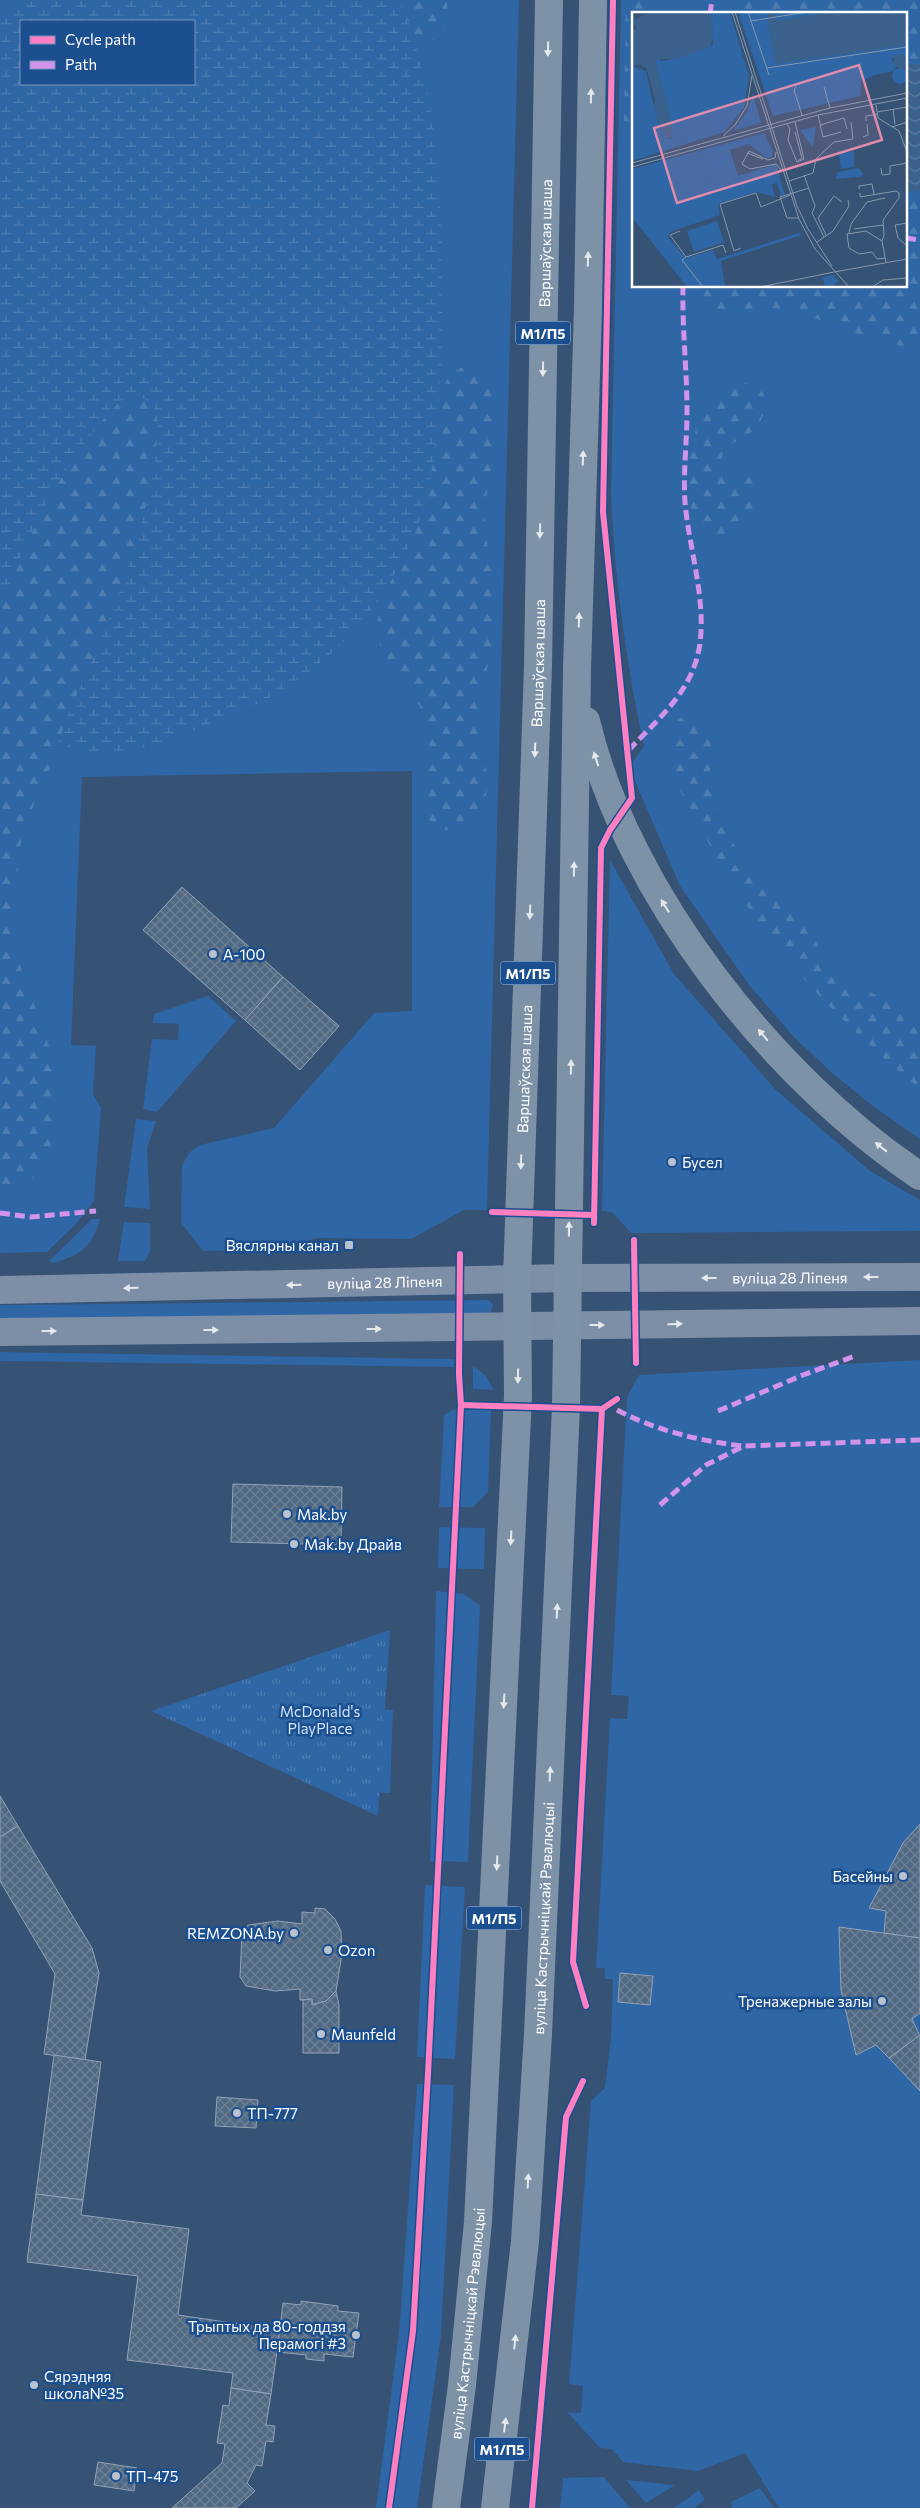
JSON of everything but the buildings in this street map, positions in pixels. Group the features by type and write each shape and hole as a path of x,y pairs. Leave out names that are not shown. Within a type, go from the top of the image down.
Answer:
{"highway":[{"name":"Варшаўская шаша","path":"519,1327 517,1279 538,666 549,0"},
{"name":"М1/П5","path":"568,1325 577,669 588,308 592,0"},
{"path":"577,669 594,753 605,784 648,879 669,912 730,995 788,1063 847,1120 920,1176"},
{"name":"вуліца Кастрычніцкай Рэвалюцыі","path":"495,2508 525,2241 538,2034 568,1325"},
{"name":"вуліца Кастрычніцкай Рэвалюцыі","path":"446,2508 462,2385 478,2222 496,1875 519,1327"}],"main road":[{"name":"вуліца 28 Ліпеня","path":"0,1290 568,1278 920,1277"},
{"path":"0,1332 920,1321"}],"green space":[{"path":"0,0 519,0 487,1210 464,1210 411,1239 317,1238 278,1249 203,1251 181,1223 182,1165 190,1152 200,1145 274,1128 374,1013 412,1011 412,771 82,777 71,1045 96,1046 93,1094 101,1108 94,1201 76,1224 47,1252 0,1253"},
{"path":"31,0 400,0 413,37 423,75 436,151 441,229 442,332 437,431 430,481 413,537 389,585 350,635 315,667 268,699 190,732 132,750 93,753 75,749 59,742 65,722 119,594 149,495 158,444 158,421 151,404 140,397 133,396 127,397 116,404 68,467 42,512 0,607 0,12"},
{"path":"400,0 446,0 448,18 443,32 432,40 414,40"},
{"path":"621,0 920,0 920,64 908,64 908,12 632,12 632,288 908,288 908,193 920,191 920,1139 874,1107 832,1073 793,1036 749,985 680,886 629,767 644,746 622,622 611,496"},
{"path":"626,0 646,0 644,12 632,12 632,136 628,134 624,122"},
{"path":"726,0 920,0 920,64 908,64 908,12 724,12"},
{"path":"920,191 920,338 903,346 885,344 793,310 763,307 719,313 692,299 690,288 908,288 908,193"},
{"path":"463,367 479,374 486,381 494,397 496,411 497,425 485,514 495,610 493,637 482,703 486,799 481,814 473,823 461,829 449,830 433,824 427,817 424,808 424,786 429,753 427,724 415,699 393,672 386,660 380,647 378,622 382,601 411,541 422,510 431,471 442,390 450,376"},
{"path":"745,383 761,390 765,399 765,409 759,424 753,431 731,444 723,453 722,459 725,471 733,475 743,474 755,478 760,483 759,490 756,502 746,519 736,529 716,539 701,531 692,509 688,479 692,447 702,416 719,393"},
{"path":"135,396 145,399 152,405 157,416 158,428 154,467 141,530 103,634 65,722 53,761 28,818 19,851 14,934 20,965 55,1063 59,1097 56,1122 50,1155 39,1173 23,1188 0,1197 0,607 30,536 67,468 110,412 118,404"},
{"path":"687,715 699,719 709,727 714,741 710,772 712,791 729,838 747,863 796,904 824,957 846,980 920,1017 920,1089 886,1060 825,1002 772,939 747,906 724,870 680,791 675,777 670,749 672,735 678,719"},
{"path":"610,860 674,974 776,1090 870,1171 920,1200 920,1231 631,1233 612,1212 602,1211"},
{"path":"208,996 236,1021 157,1112 143,1109 152,1039 178,1040 179,1024 153,1023 154,1014"},
{"path":"136,1119 156,1121 147,1149 150,1209 124,1207"},
{"path":"92,1219 100,1219 93,1237 84,1248 63,1260 54,1263 49,1261"},
{"path":"124,1222 150,1223 150,1251 145,1261 118,1261"},
{"path":"489,1300 493,1305 490,1314 0,1319 0,1305"},
{"path":"0,1352 455,1359 454,1367 0,1361"},
{"path":"920,1360 920,2508 779,2508 745,2453 698,2471 623,2462 612,2449 600,2448 567,2412 581,2413 583,2386 569,2384 591,2101 605,2088 611,2038 613,1979 605,1979 605,1968 596,1968 610,1718 627,1719 629,1696 611,1695 627,1397 639,1375"},
{"path":"473,1366 485,1375 494,1390 473,1389"},
{"path":"453,1410 491,1410 488,1492 473,1507 439,1507 444,1415"},
{"path":"439,1527 485,1528 484,1569 438,1568"},
{"path":"436,1591 464,1594 480,1606 468,1862 430,1861"},
{"name":"McDonald's PlayPlace","path":"390,1630 378,1816 151,1711"},
{"path":"339,1708 393,1710 390,1793 335,1791"},
{"path":"425,1885 465,1887 455,2059 417,2057"},
{"path":"417,2084 454,2085 441,2335 417,2508 376,2508 399,2333"},
{"path":"604,2477 630,2508 560,2508 563,2478"},
{"path":"626,2480 675,2485 646,2503"},
{"path":"760,2488 774,2508 732,2508 731,2502"},
{"path":"699,2490 705,2500 694,2508 674,2508"}],"water":[{"path":"908,64 920,64 920,191 908,193"}],"marked path":[{"path":"710,12 712,0"},
{"path":"908,238 920,240"},
{"path":"629,750 666,712 682,690 694,667 699,648 701,607 685,502 684,479 687,411 683,288"},
{"path":"0,1213 31,1217 96,1211"},
{"path":"718,1411 803,1375 855,1356"},
{"path":"617,1410 647,1424 678,1434 742,1446"},
{"path":"660,1505 706,1465 744,1446 920,1440"}],"cycle path":[{"path":"594,1223 601,848 610,830 632,798 603,512 613,0"},
{"path":"492,1212 594,1215"},
{"path":"634,1240 636,1363"},
{"path":"389,2508 413,2331 428,2074 461,1405 459,1374 460,1254"},
{"path":"461,1405 602,1409 617,1399"},
{"path":"586,2006 573,1962 602,1409"},
{"path":"532,2508 566,2117 583,2081"}],"place":[{"name":"А-100","path":"213,954"},
{"name":"Бусел","path":"672,1162"},
{"name":"Вяслярны канал","path":"349,1245"},
{"name":"Mak.by","path":"287,1514"},
{"name":"Маk.by Драйв","path":"294,1544"},
{"name":"Басейны","path":"903,1876"},
{"name":"REMZONA.by","path":"294,1933"},
{"name":"Ozon","path":"328,1950"},
{"name":"Тренажерные залы","path":"882,2001"},
{"name":"Maunfeld","path":"321,2034"},
{"name":"ТП-777","path":"237,2113"},
{"name":"Трыптых да 80-годдзя Перамогі #3","path":"356,2335"},
{"name":"Сярэдняя школа№35","path":"34,2385"},
{"name":"ТП-475","path":"116,2476"}]}
